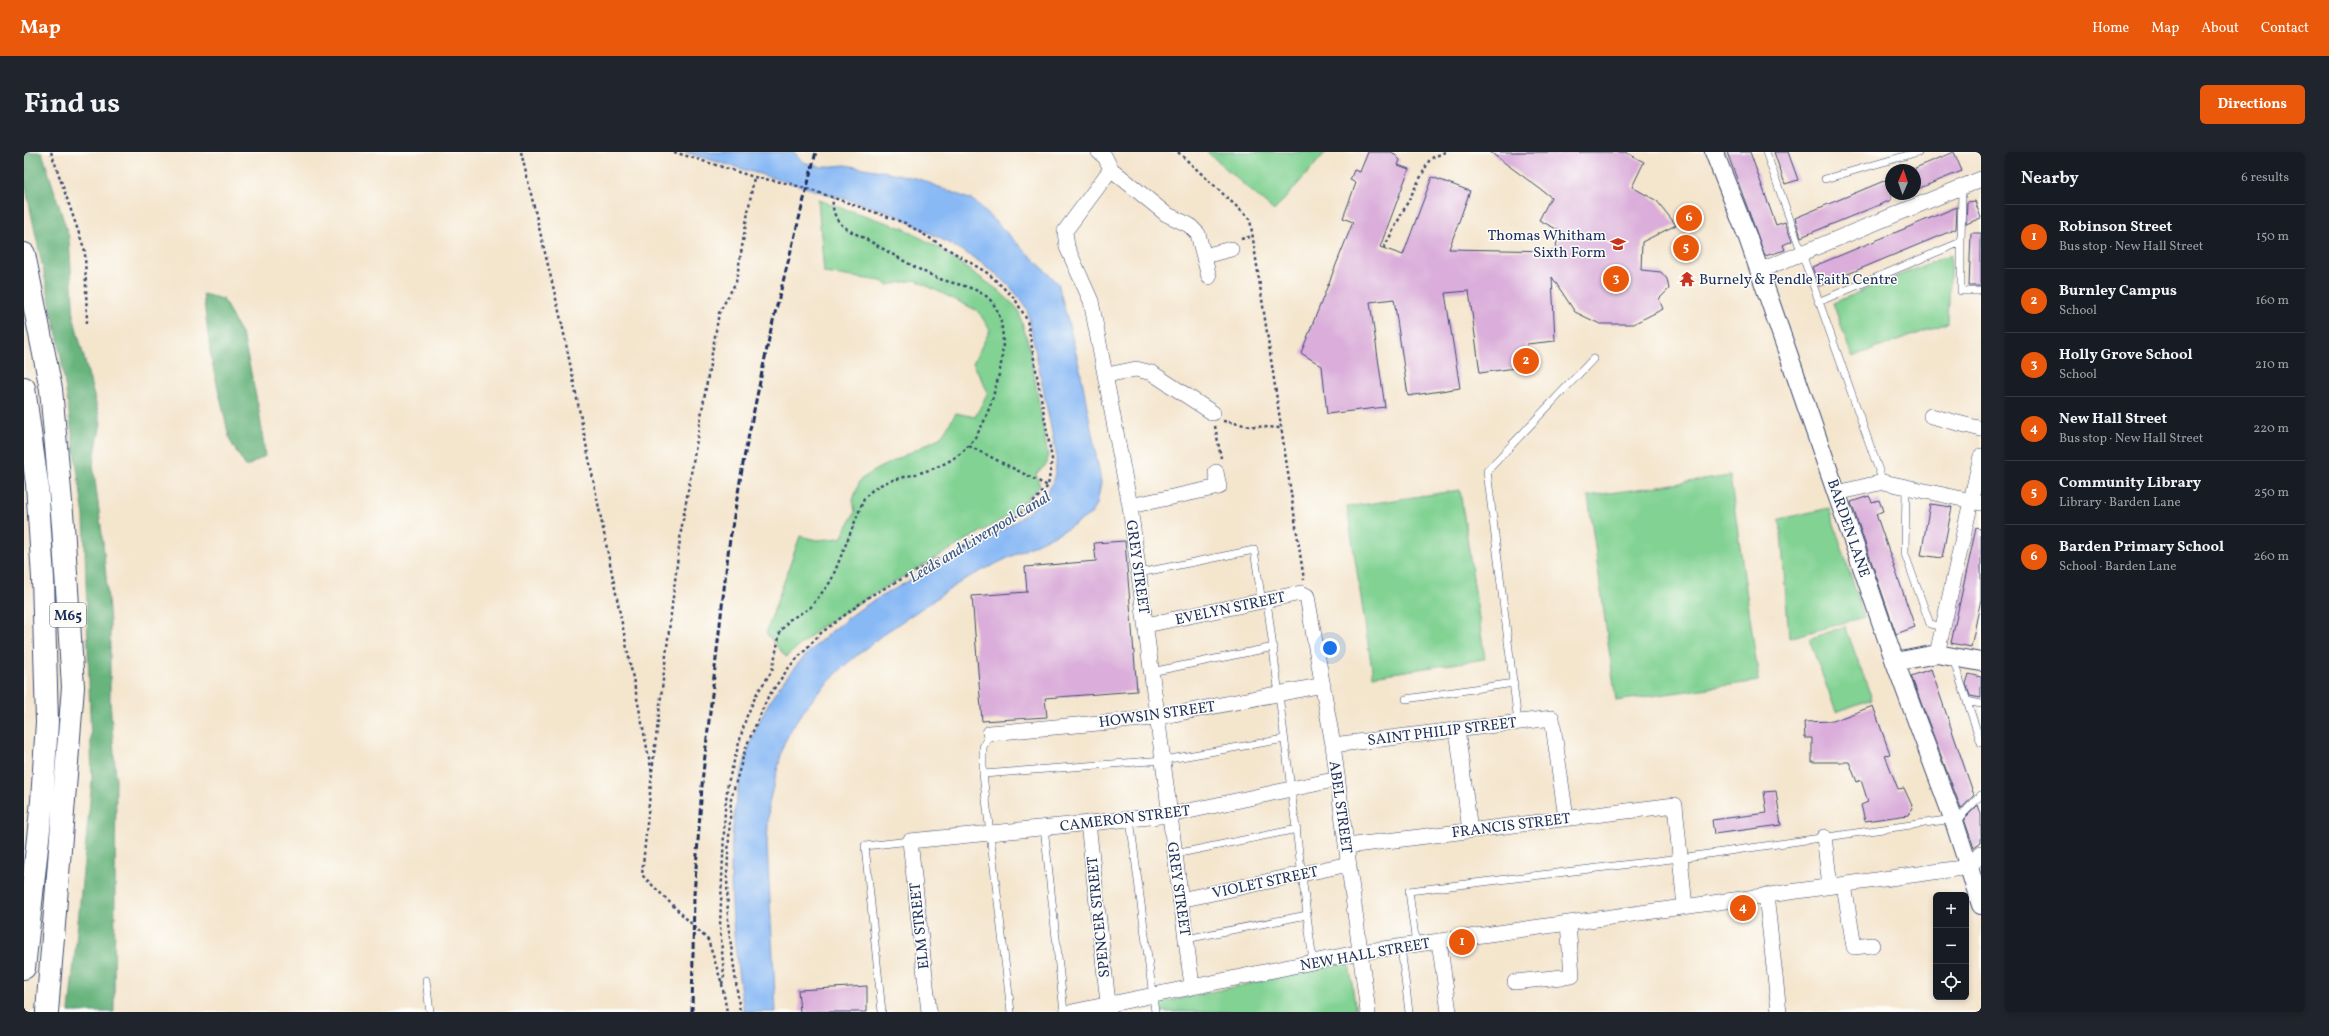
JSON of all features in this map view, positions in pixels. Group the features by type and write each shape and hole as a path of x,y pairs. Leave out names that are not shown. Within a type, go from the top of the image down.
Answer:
{"highway":[{"name":"M65","path":"24,254 50,389 63,525 73,688 49,979 43,1012"},
{"name":"M65","path":"24,388 37,484 43,578 47,722 42,801 24,968"},
{"path":"47,1012 49,979"}],"street":[{"path":"1098,152 1105,157 1111,169 1166,214 1189,225 1198,234 1209,277"},
{"name":"BARDEN LANE","path":"1714,152 1760,271 1895,662 1954,821 1981,905"},
{"name":"GREY STREET","path":"1111,169 1065,231 1067,247 1091,301 1107,375 1130,506 1192,986"},
{"path":"1760,271 1981,179"},
{"path":"1204,256 1231,249"},
{"path":"1107,375 1136,369 1152,373 1213,413"},
{"path":"1931,416 1981,428"},
{"path":"1945,656 1943,627 1976,502 1981,456"},
{"path":"1130,506 1220,486 1216,472"},
{"path":"1837,492 1883,482 1976,502"},
{"name":"EVELYN STREET","path":"1146,625 1301,593 1306,598"},
{"name":"ABEL STREET","path":"1306,598 1333,745 1368,1012"},
{"path":"1895,662 1945,656 1981,662"},
{"name":"HOWSIN STREET","path":"990,733 1157,717 1323,685"},
{"name":"SAINT PHILIP STREET","path":"1333,745 1552,718 1566,818"},
{"path":"1457,729 1470,830"},
{"name":"CAMERON STREET","path":"910,841 1170,815 1338,780"},
{"name":"FRANCIS STREET","path":"1347,846 1674,805 1680,858"},
{"name":"SPENCER STREET","path":"1088,822 1108,1009"},
{"path":"1824,837 1837,885 1849,948 1872,945"},
{"name":"ELM STREET","path":"910,841 929,1012"},
{"path":"1969,867 1981,854"},
{"path":"1680,858 1685,907"},
{"name":"VIOLET STREET","path":"1180,900 1349,864"},
{"name":"NEW HALL STREET","path":"1072,1012 1108,1009 1153,995 1192,986 1361,952 1969,867"},
{"path":"1766,895 1779,1012"},
{"path":"1515,982 1572,976 1568,923"},
{"path":"1439,941 1448,1012"}],"lane":[{"path":"1766,152 1883,482"},
{"path":"1825,179 1918,152"},
{"path":"1962,188 1960,291 1981,291"},
{"path":"1818,302 1961,242"},
{"path":"1518,722 1487,471 1593,359"},
{"path":"1906,487 1905,554 1930,624 1943,627"},
{"path":"1139,573 1254,550 1274,647 1284,740 1292,789 1313,962"},
{"path":"1151,672 1274,647"},
{"path":"1945,656 1967,701 1981,744"},
{"path":"1406,699 1514,683"},
{"path":"1967,701 1981,704"},
{"path":"990,733 983,747 983,774 1011,1012"},
{"path":"983,774 1164,760 1284,740"},
{"path":"1416,944 1408,891 1680,858 1824,837 1954,821 1981,795"},
{"path":"1130,819 1155,1012"},
{"path":"1044,827 1064,1012"},
{"path":"1174,854 1297,829"},
{"path":"882,1012 865,846 910,841"},
{"path":"1186,939 1308,915"},
{"path":"1401,947 1409,1012"},
{"path":"426,980 430,1012"}],"path":[{"path":"51,152 85,251 87,323"},
{"path":"521,152 562,324 652,773"},
{"path":"674,152 754,177 791,184 869,208 905,223 989,274 1015,299 1027,320 1052,459 1048,486 1027,509 1010,520 870,596 821,633 790,666 768,697 746,747 731,799 726,875 728,923 740,1012"},
{"path":"1178,152 1250,219 1306,598"},
{"path":"1384,248 1430,159 1445,152"},
{"path":"727,1012 722,984 708,940 642,875 652,773 682,523 719,313 736,282 754,177"},
{"path":"722,984 724,976 720,926 720,898 728,783 746,718 757,693 772,671 780,632 789,620 810,608 830,581 864,499 872,488 880,484 925,472 955,459 969,446 981,428 993,398 1000,374 1003,345 998,314 986,297 970,288 930,274 843,226 832,210 833,198"},
{"path":"1213,413 1224,421 1250,426 1281,428"},
{"path":"1213,413 1223,471 1216,472"},
{"path":"969,446 1048,486"}],"green space":[{"path":"24,152 42,152 69,237 74,319 101,423 93,464 103,542 110,622 110,700 116,779 114,1012 69,1012 92,780 84,516 59,344 24,180"},
{"path":"1207,152 1326,152 1274,211"},
{"path":"818,200 903,228 937,247 998,290 1018,309 1029,346 1048,456 1047,464 1036,474 1040,486 1010,515 870,596 821,627 786,657 766,633 800,536 817,540 841,538 855,512 853,500 860,480 877,469 941,437 956,413 975,417 988,392 973,363 990,330 978,311 915,280 888,285 881,281 824,273"},
{"path":"1951,254 1948,323 1852,357 1833,303"},
{"path":"203,294 223,299 244,340 259,410 265,456 246,467 230,441 211,358"},
{"path":"1730,476 1759,681 1616,701 1588,496"},
{"path":"1460,490 1485,659 1373,676 1347,507"},
{"path":"1829,508 1864,617 1789,638 1780,519"},
{"path":"1845,626 1872,699 1836,712 1809,639"},
{"path":"1349,962 1356,1012 1161,1012 1160,1003"}],"water":[{"path":"684,152 794,152 803,162 822,167 845,165 919,179 974,201 1058,283 1080,369 1101,482 1097,504 1091,514 1067,529 965,579 882,635 844,666 816,695 796,721 784,743 769,803 767,845 776,1012 744,1012 734,937 732,898 731,858 734,819 740,781 750,744 765,710 783,681 794,668 806,655 845,620 876,599 1015,522 1033,508 1046,494 1051,485 1056,465 1056,453 1027,309 1015,293 986,266 968,254 897,215"}],"building":[{"path":"1368,152 1392,152 1400,160 1398,165 1409,169 1380,247 1403,255 1432,177 1470,191 1449,249 1555,251 1557,242 1564,233 1539,220 1551,197 1490,152 1625,152 1644,162 1632,187 1657,201 1676,225 1642,242 1641,270 1661,272 1667,279 1669,289 1659,299 1663,309 1633,324 1600,324 1575,312 1552,277 1555,341 1527,344 1522,367 1480,373 1469,291 1445,293 1460,388 1408,396 1394,299 1370,302 1385,407 1327,414 1322,366 1301,353 1353,222 1343,218 1356,183 1350,180 1354,170 1360,172"},
{"path":"1727,152 1750,152 1776,225 1785,222 1792,241 1783,245 1785,250 1765,256"},
{"path":"1774,152 1788,152 1798,180 1785,184"},
{"path":"1954,152 1962,171 1921,188 1921,166"},
{"path":"1885,180 1885,200 1891,200 1801,237 1795,218"},
{"path":"1975,201 1981,218 1966,224 1967,202"},
{"path":"1957,207 1956,229 1819,286 1812,267"},
{"path":"1971,233 1981,233 1981,286 1969,286"},
{"path":"1869,496 1872,502 1879,500 1883,511 1876,514 1915,627 1896,634 1851,502"},
{"path":"1930,504 1952,507 1942,558 1921,555"},
{"path":"1976,528 1981,529 1981,599 1971,647 1951,643"},
{"path":"1125,541 1137,691 1045,698 1047,717 982,721 972,596 1027,592 1025,567 1096,561 1094,543"},
{"path":"1931,669 1974,795 1961,809 1911,676"},
{"path":"1969,674 1981,677 1981,698 1970,696 1966,684"},
{"path":"1873,706 1890,754 1885,755 1898,789 1904,788 1913,808 1908,815 1865,821 1861,805 1868,802 1861,780 1857,782 1849,762 1812,762 1812,738 1805,738 1804,722 1833,721"},
{"path":"1776,791 1781,825 1714,834 1712,820 1767,813 1764,792"},
{"path":"1978,805 1981,814 1981,843 1974,848 1964,819"},
{"path":"867,986 867,1012 800,1012 798,990"}],"railway":[{"path":"692,1012 694,895 703,773 729,545 744,458 771,329 816,152"}],"place":[{"name":"Barden Primary School","path":"1689,218"},
{"name":"Thomas Whitham Sixth Form","path":"1618,244"},
{"name":"Community Library","path":"1686,248"},
{"name":"Holly Grove School","path":"1616,279"},
{"name":"Burnely & Pendle Faith Centre","path":"1687,279"},
{"name":"Burnley Campus","path":"1526,361"},
{"name":"New Hall Street","path":"1743,908"},
{"name":"Robinson Street","path":"1462,942"}],"water label":[{"name":"Leeds and Liverpool Canal","path":"979,536"}]}
